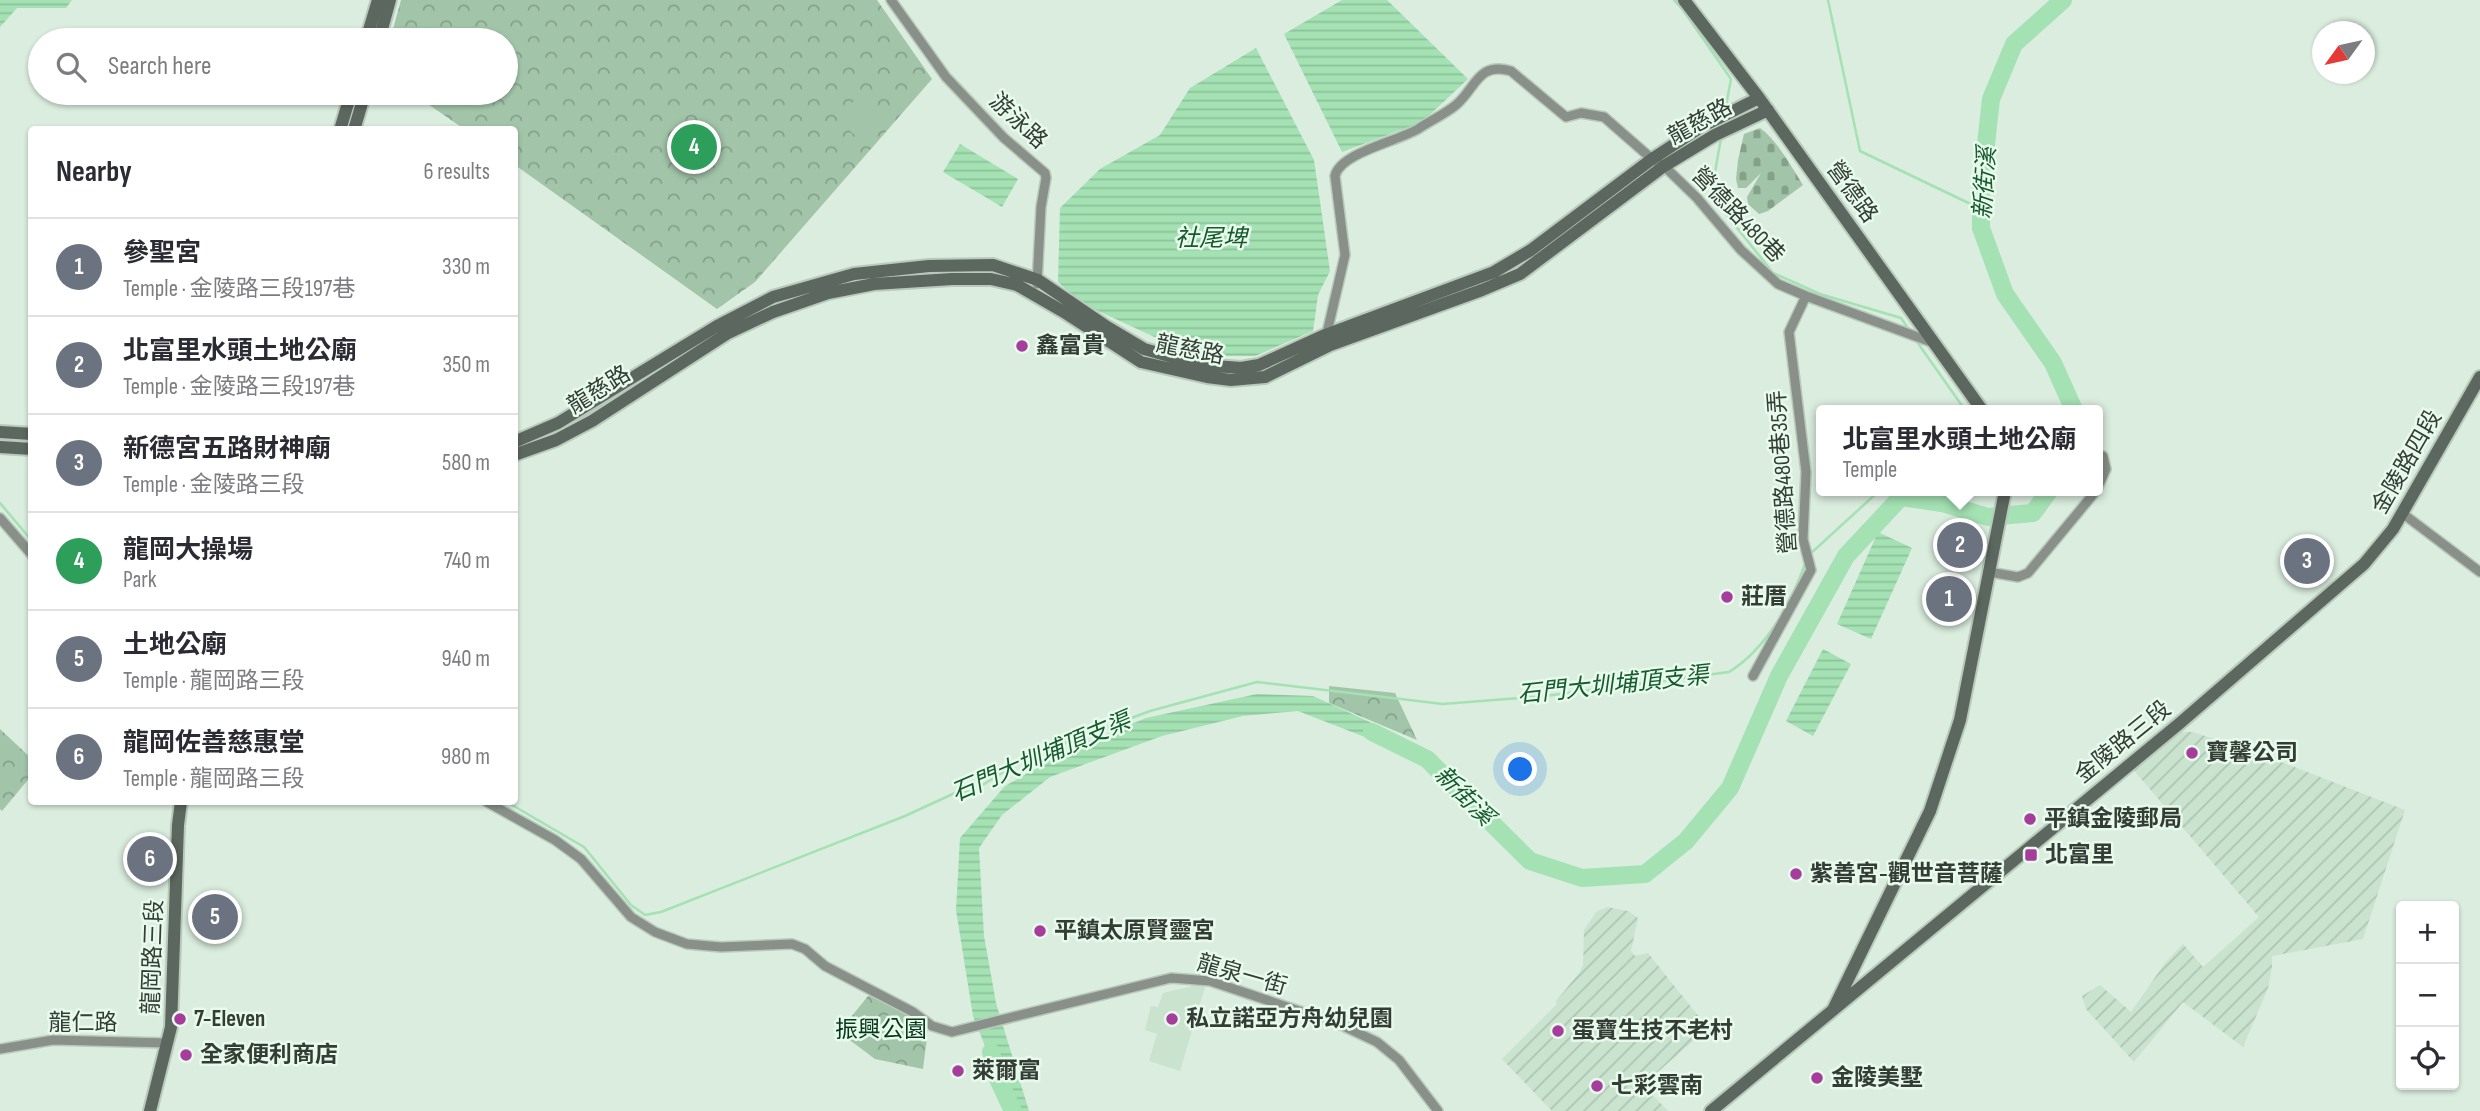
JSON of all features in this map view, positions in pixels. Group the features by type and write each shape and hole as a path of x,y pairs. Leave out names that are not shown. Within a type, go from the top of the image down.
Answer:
{"street":[{"path":"370,28 378,0"},
{"path":"382,28 390,0"},
{"name":"游泳路","path":"891,0 947,77 1004,138 1045,173 1038,280 1034,293"},
{"name":"營德路","path":"1684,0 1768,110 1978,405"},
{"name":"營德路480巷","path":"1327,340 1345,255 1336,169 1346,160 1413,132 1457,104 1479,76 1488,70 1500,68 1511,71 1566,117 1581,113 1604,117 1697,198 1741,250 1778,284 1934,343"},
{"name":"龍慈路","path":"518,440 558,423 717,326 773,297 854,274 930,272 993,265 1038,280 1144,349 1201,365 1241,368 1259,365 1482,290 1520,274 1701,127 1759,98"},
{"path":"342,126 348,105"},
{"path":"355,126 361,105"},
{"name":"龍慈路","path":"1658,162 1768,110"},
{"name":"龍慈路","path":"518,454 556,440 592,421 728,333 773,312 828,293 930,272 1017,285 1034,293 1141,362 1207,377 1231,380 1265,377 1327,340"},
{"name":"營德路480巷35弄","path":"1753,676 1811,570 1803,539 1806,472 1789,332 1806,296"},
{"name":"金陵路四段","path":"2364,564 2393,529 2480,377"},
{"path":"0,432 28,434"},
{"path":"0,447 28,449"},
{"path":"2103,456 2106,469 2103,476"},
{"path":"1831,1013 1930,811 1960,720 2004,496"},
{"path":"1989,572 2018,577 2028,573 2092,496"},
{"path":"2402,513 2480,572"},
{"path":"0,518 28,550"},
{"name":"金陵路三段","path":"1711,1111 2180,723 2364,564"},
{"name":"龍岡路三段","path":"150,1111 171,1027 181,805"},
{"name":"龍泉一街","path":"492,805 555,840 581,859 631,917 655,932 687,944 721,947 792,944 805,949 825,966 913,1012 932,1026 952,1032 965,1030 1171,978 1210,981 1341,1025 1377,1042 1399,1060 1438,1111"},
{"name":"龍仁路","path":"0,1049 53,1040 167,1043"}],"shaded area":[{"path":"2193,732 2271,758 2405,810 2363,939 2272,956 2268,988 2243,1047 2183,1002 2134,1062 2086,1009 2082,996 2100,985 2131,1012 2165,963 2183,944 2203,967 2259,917 2132,768 2173,735"},
{"path":"1607,907 1628,911 1638,918 1631,951 1635,956 1648,953 1708,1028 1643,1085 1668,1111 1552,1111 1502,1059 1557,1004 1556,1001 1580,972 1583,965 1584,930 1596,912"},
{"name":"私立諾亞方舟幼兒園","path":"1197,985 1205,987 1180,1071 1149,1061 1157,1034 1145,1030 1151,1006 1158,1007 1163,993"}],"green space":[{"path":"401,0 877,0 932,79 755,282 717,309 518,167 518,126 460,126 429,105 518,105 518,28 393,28"},
{"path":"860,93 890,116 867,145 838,121"},
{"path":"1760,128 1778,146 1803,185 1768,211 1759,214 1748,204 1747,197 1761,173 1746,188 1738,188 1736,179 1744,134"},
{"path":"1329,686 1395,693 1417,740 1329,703"},
{"path":"0,729 28,755 28,780 2,811"},
{"name":"振興公園","path":"875,995 923,1024 928,1030 923,1069 875,1059 839,1032 868,996"}],"water":[{"path":"0,0 72,0 66,8 17,8 0,27"},
{"path":"1342,0 1387,0 1468,79 1422,122 1342,152 1284,34"},
{"name":"社尾埤","path":"1256,48 1314,160 1330,271 1318,295 1313,331 1255,356 1203,356 1163,341 1081,303 1058,282 1060,208 1100,169 1160,135 1190,88"},
{"path":"960,144 1018,179 1002,207 943,172"},
{"path":"1878,532 1912,548 1871,639 1837,624"},
{"path":"1823,649 1851,664 1813,736 1786,721"},
{"name":"新街溪","path":"1257,694 1313,696 1398,735 1388,746 1298,711 1243,716 1162,736 1050,777 1002,815 979,848 984,936 996,1003 1029,1111 1011,1111 973,1016 956,910 960,838 1005,786 1071,749 1146,718"}],"waterway":[{"name":"石門大圳埔頂支渠","path":"1674,0 1731,79 1725,111"},
{"name":"石門大圳埔頂支渠","path":"1828,0 1860,151 1981,209"},
{"name":"新街溪","path":"2063,0 2014,44 1991,99 1981,189 1981,228 2005,294 2053,363 2072,405"},
{"name":"石門大圳埔頂支渠","path":"1721,138 1711,195 1773,273 1820,294 1901,318 1909,330"},
{"name":"石門大圳埔頂支渠","path":"1915,339 1961,405"},
{"name":"石門大圳埔頂支渠","path":"1809,555 1874,496"},
{"name":"新街溪","path":"1372,732 1427,759 1530,861 1582,878 1645,874 1686,841 1730,788 1779,676 1846,556 1901,497 1942,503 1988,517 2033,513 2045,496"},
{"name":"石門大圳埔頂支渠","path":"0,503 28,536"},
{"name":"石門大圳埔頂支渠","path":"512,805 584,847 631,905 645,915 661,912 905,816 955,793 973,791 1025,758 1150,711 1257,682 1443,704 1545,696 1729,672 1754,651 1775,625 1805,564"},
{"name":"新街溪","path":"991,1052 997,1077 1013,1111"}],"place":[{"name":"龍岡大操場","path":"694,147"},
{"name":"鑫富貴","path":"1022,346"},
{"name":"北富里水頭土地公廟","path":"1960,545"},
{"name":"新德宮五路財神廟","path":"2307,561"},
{"name":"莊厝","path":"1727,597"},
{"name":"參聖宮","path":"1949,599"},
{"name":"寶馨公司","path":"2192,753"},
{"name":"平鎮金陵郵局","path":"2030,819"},
{"name":"北富里","path":"2031,855"},
{"name":"龍岡佐善慈惠堂","path":"150,859"},
{"name":"紫善宮-觀世音菩薩","path":"1796,874"},
{"name":"土地公廟","path":"215,917"},
{"name":"平鎮太原賢靈宮","path":"1040,931"},
{"name":"7-Eleven","path":"180,1019"},
{"name":"私立諾亞方舟幼兒園","path":"1172,1019"},
{"name":"蛋寶生技不老村","path":"1558,1031"},
{"name":"全家便利商店","path":"186,1055"},
{"name":"萊爾富","path":"958,1071"},
{"name":"金陵美墅","path":"1817,1078"},
{"name":"七彩雲南","path":"1597,1086"}]}
